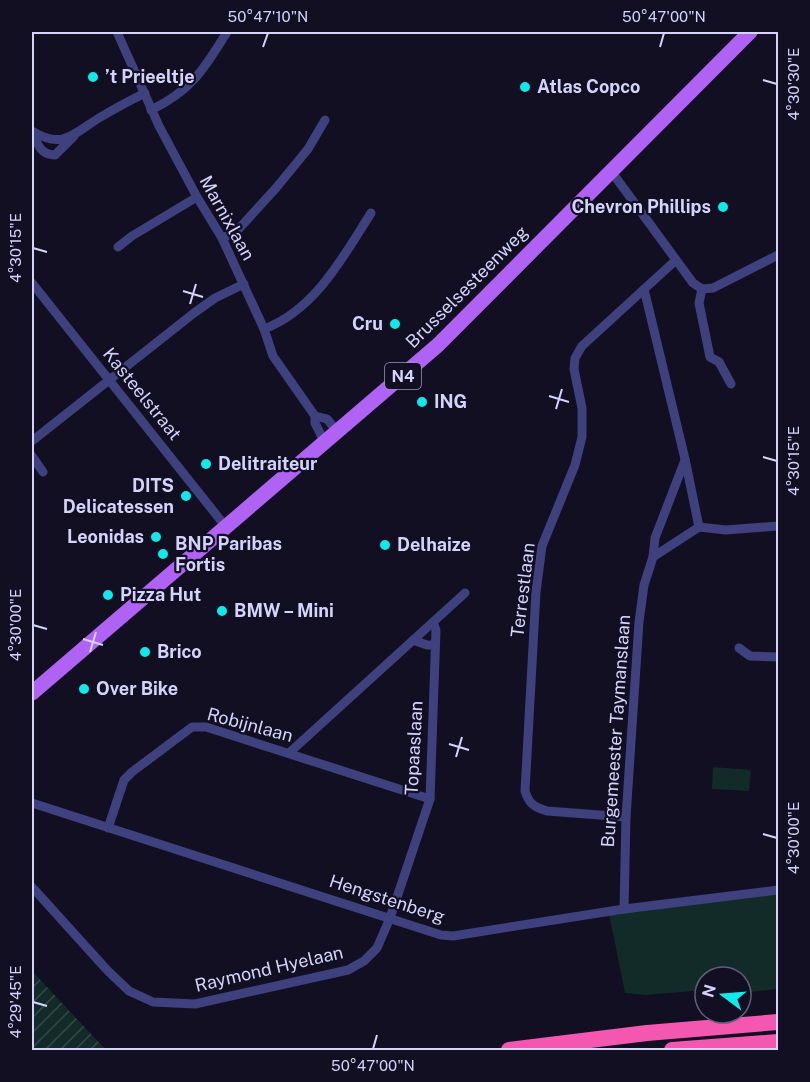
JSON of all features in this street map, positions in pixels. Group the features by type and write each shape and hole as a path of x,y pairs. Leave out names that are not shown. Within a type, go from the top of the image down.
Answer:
{"highway":[{"path":"509,1050 647,1033 778,1022"},
{"path":"672,1050 778,1042"}],"main road":[{"name":"Brusselsesteenweg","path":"32,693 438,345 750,32"}],"street":[{"name":"Marnixlaan","path":"117,32 151,110 197,197 222,238 264,329 273,356 315,416 315,423 325,442"},
{"path":"151,110 181,93 201,73 226,32"},
{"path":"32,132 42,152 55,155 74,135 100,117 145,93"},
{"path":"222,238 235,232 276,188 308,150 325,120"},
{"path":"32,132 45,139 61,140 74,135"},
{"path":"611,171 693,283 702,289 713,288 778,255"},
{"path":"118,247 132,236 197,197"},
{"path":"264,329 280,323 311,297 334,272 371,213"},
{"name":"Terrestlaan","path":"626,817 547,811 534,807 528,801 525,791 536,592 542,546 575,465 582,437 582,408 574,369 575,358 582,346 676,260"},
{"name":"Kasteelstraat","path":"32,283 226,527"},
{"path":"32,441 194,313 215,298 244,284"},
{"path":"702,289 699,303 710,357 719,362 731,384"},
{"path":"644,290 699,527"},
{"name":"Marnixlaan","path":"315,416 327,418 338,432"},
{"path":"32,456 43,472"},
{"name":"Burgemeester Taymanslaan","path":"624,909 626,817 639,622 644,585 653,557 655,538 685,459"},
{"path":"653,557 699,527 726,530 778,526"},
{"path":"289,753 465,593"},
{"name":"Topaaslaan","path":"390,918 430,799 436,630 433,622"},
{"path":"413,640 435,645"},
{"path":"739,648 750,656 778,657"},
{"name":"Robijnlaan","path":"108,828 124,780 192,727 206,728 289,753 430,799"},
{"name":"Hengstenberg","path":"32,803 441,935 453,936 624,909 778,890"},
{"name":"Raymond Hyelaan","path":"32,887 121,984 129,991 153,1002 195,1004 348,970 364,961 377,948 390,918"}],"green space":[{"path":"713,767 751,770 749,791 712,789"},
{"path":"778,894 778,989 753,992 753,965 693,965 693,991 646,995 625,993 609,914"},
{"path":"32,971 106,1050 32,1050"}],"place":[{"name":"’t Prieeltje","path":"93,77"},
{"name":"Atlas Copco","path":"525,87"},
{"name":"Chevron Phillips","path":"723,207"},
{"name":"Cru","path":"395,324"},
{"name":"ING","path":"422,402"},
{"name":"Delitraiteur","path":"206,464"},
{"name":"DITS Delicatessen","path":"186,496"},
{"name":"Leonidas","path":"156,537"},
{"name":"Delhaize","path":"385,545"},
{"name":"BNP Paribas Fortis","path":"163,554"},
{"name":"Pizza Hut","path":"108,595"},
{"name":"BMW – Mini","path":"222,611"},
{"name":"Brico","path":"145,652"},
{"name":"Over Bike","path":"84,689"}]}
